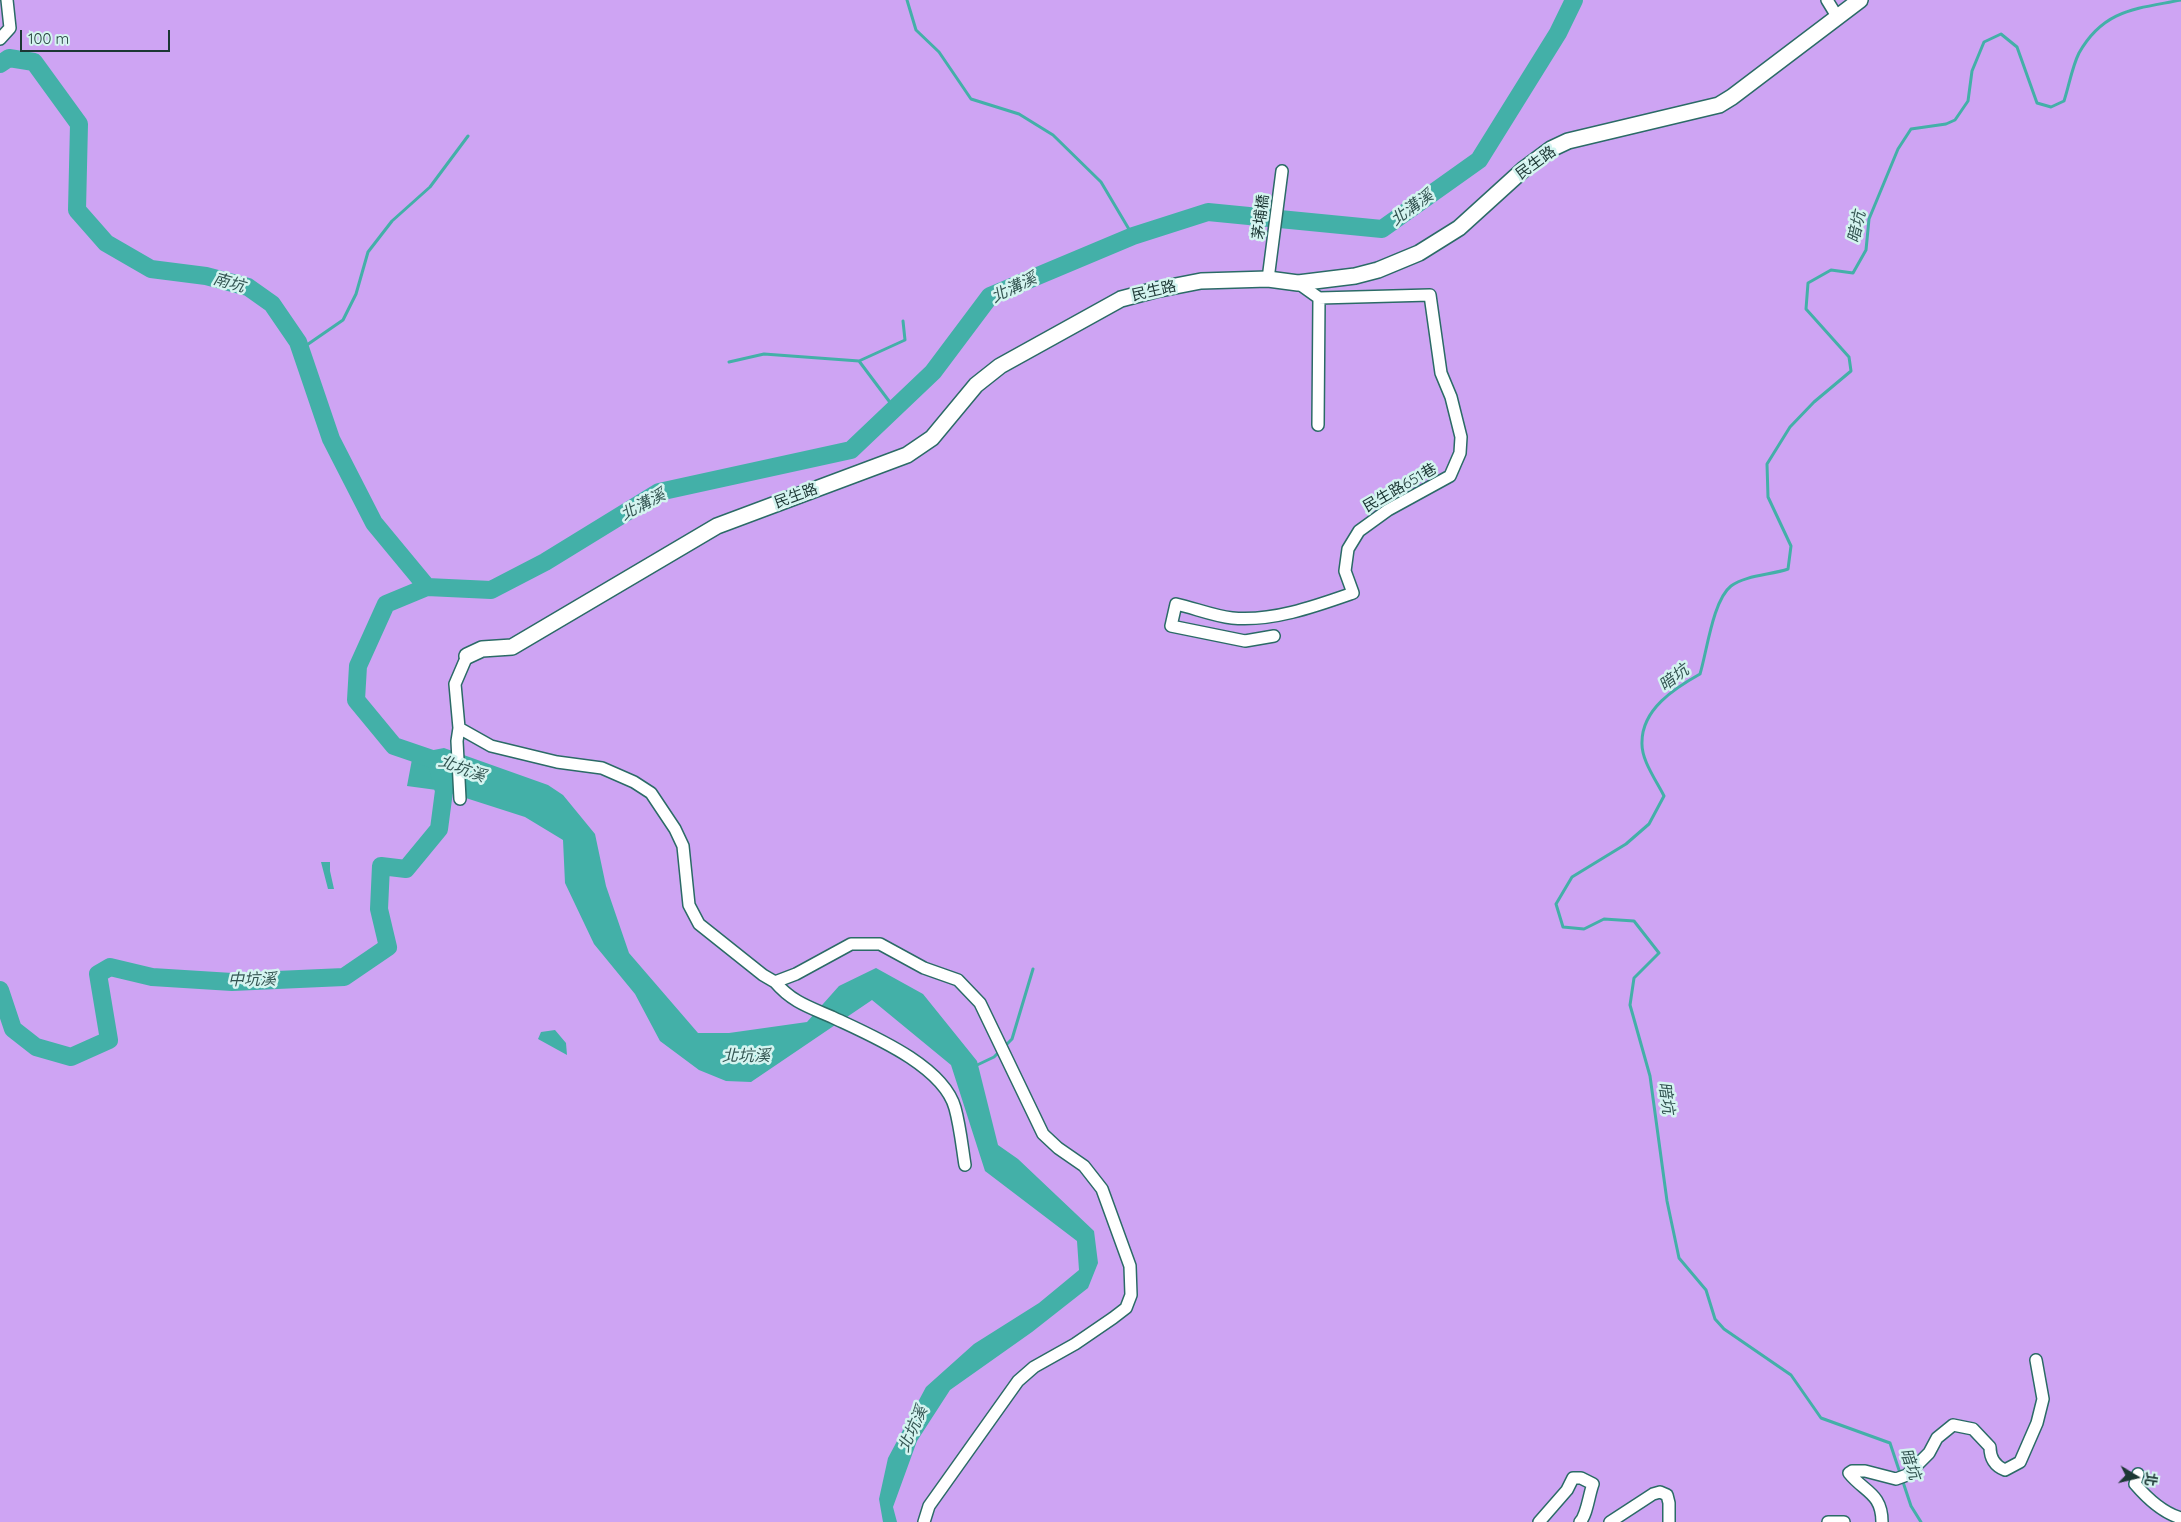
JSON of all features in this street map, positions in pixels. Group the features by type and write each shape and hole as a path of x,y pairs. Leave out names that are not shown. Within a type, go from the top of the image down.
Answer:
{"street":[{"path":"0,40 10,28 7,0"},
{"path":"1827,0 1838,18"},
{"name":"民生路","path":"467,656 482,649 512,647 717,526 906,455 932,438 976,385 1000,366 1121,299 1154,290 1201,281 1268,279 1298,282 1355,276 1397,263 1419,253 1459,228 1524,170 1552,149 1568,141 1719,105 1860,0"},
{"name":"茅埔橋","path":"1268,279 1281,176"},
{"path":"1298,282 1319,298 1318,425"},
{"name":"民生路651巷","path":"1274,636 1245,641 1171,626 1176,604 1233,618 1274,615 1320,604 1353,593 1344,570 1348,549 1359,531 1388,510 1450,476 1460,453 1461,437 1451,397 1441,373 1430,295 1319,298"},
{"path":"460,799 457,741 459,728 455,684 467,656"},
{"path":"459,728 491,746 557,762 602,768 634,782 651,793 675,829 682,846 689,905 699,924 775,982 787,996 856,1028 912,1060 943,1085 955,1107 965,1165"},
{"path":"775,982 796,974 836,950 851,944 880,944 924,968 958,980 980,1003 1043,1134 1058,1148 1084,1166 1102,1188 1130,1266 1131,1295 1126,1308 1076,1344 1034,1367 1018,1381 929,1506 924,1522"},
{"path":"1882,1522 1878,1501 1871,1492 1849,1474 1852,1471 1865,1471 1896,1479 1906,1475 1929,1454 1937,1438 1953,1425 1973,1429 1990,1447 1990,1456 1998,1468 2005,1470 2020,1462 2037,1423 2043,1399 2036,1360"},
{"path":"2138,1474 2135,1484 2145,1496 2163,1509 2181,1518"},
{"path":"1539,1522 1567,1490 1573,1478 1581,1478 1593,1484 1584,1518 1580,1522"},
{"path":"1610,1522 1653,1494 1660,1492 1667,1495 1669,1522"},
{"path":"1828,1522 1844,1522"}],"shaded area":[{"path":"0,0 2181,0 2181,1522 0,1522"}],"water":[{"name":"北坑溪","path":"444,748 548,785 563,795 595,834 606,886 629,953 698,1033 729,1033 807,1022 839,986 876,968 923,994 977,1061 998,1145 1018,1159 1094,1231 1098,1263 1088,1288 1032,1332 950,1390 917,1441 893,1507 897,1522 883,1522 879,1499 888,1458 926,1387 974,1344 1039,1303 1079,1270 1077,1241 985,1171 951,1065 872,1000 751,1082 726,1081 699,1070 660,1041 635,994 594,944 565,883 563,840 525,817 444,791 407,786 413,754"},
{"path":"321,862 330,862 334,889 328,889"},
{"path":"555,1030 566,1043 567,1055 538,1039 541,1032"}],"waterway":[{"path":"907,0 916,30 939,52 971,99 1019,114 1053,135 1101,182 1133,236"},
{"name":"北溝溪","path":"435,760 394,746 356,700 358,666 386,604 427,587 491,590 545,562 659,492 851,450 933,372 990,296 1133,236 1208,212 1382,229 1479,160 1558,33 1574,0"},
{"name":"暗坑","path":"1921,1522 1911,1506 1890,1443 1821,1418 1791,1375 1724,1329 1715,1319 1706,1290 1679,1258 1667,1201 1650,1076 1630,1005 1634,978 1659,953 1634,921 1604,919 1584,929 1563,927 1556,904 1572,877 1626,844 1649,824 1664,796 1644,756 1642,749 1643,730 1648,719 1662,701 1680,686 1700,674 1715,614 1725,593 1737,582 1788,569 1791,546 1768,497 1767,464 1790,427 1814,402 1851,371 1849,357 1806,309 1808,283 1831,270 1853,273 1866,250 1869,219 1898,149 1911,129 1946,124 1955,120 1968,101 1972,71 1984,42 2001,34 2017,47 2037,103 2051,107 2064,101 2072,70 2079,53 2099,27 2122,13 2181,0"},
{"name":"南坑","path":"0,64 9,58 34,62 79,124 77,210 106,243 151,269 206,276 248,287 272,304 298,342 331,439 374,523 427,587"},
{"path":"301,349 343,320 356,294 368,252 392,221 430,187 468,136"},
{"path":"859,361 905,340 903,321"},
{"path":"729,362 764,354 859,361 895,409"},
{"name":"中坑溪","path":"0,990 13,1029 36,1047 71,1057 109,1040 98,974 110,967 152,977 232,982 344,977 388,947 379,909 381,866 406,869 439,829 444,791 438,768"},
{"path":"1004,1047 1012,1039 1033,969"},
{"path":"975,1066 994,1057 1000,1051"}]}
